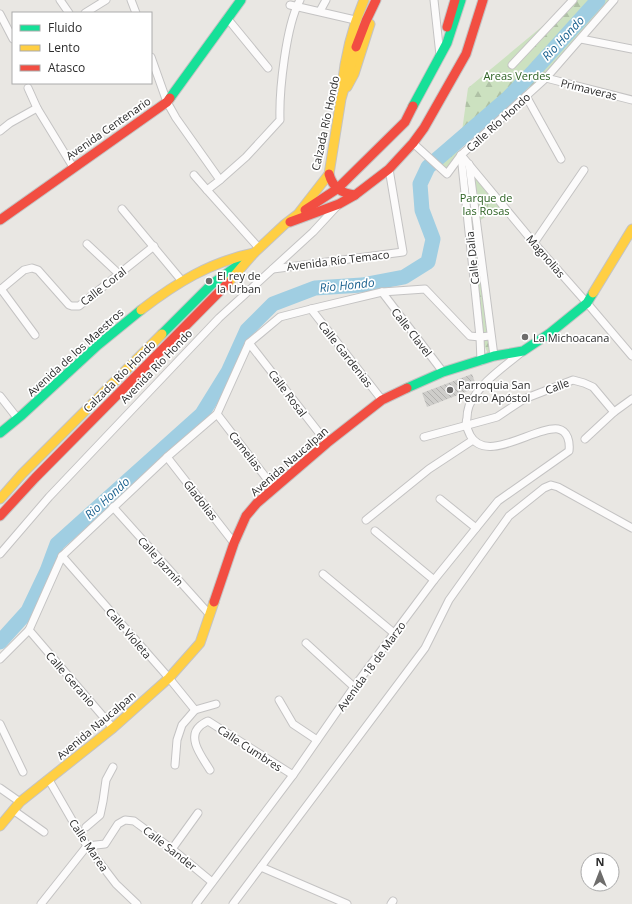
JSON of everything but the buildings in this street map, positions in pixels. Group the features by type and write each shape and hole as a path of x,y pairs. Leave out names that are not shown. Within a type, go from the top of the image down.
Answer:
{"main road":[{"name":"Avenida Centenario","path":"0,220 167,102 241,0"},
{"path":"341,99 343,71 355,20 364,0"},
{"name":"Calzada Río Hondo","path":"0,516 35,478 233,278 257,251 285,224 298,214 328,174 341,99 354,53 376,0"},
{"path":"341,99 354,74 368,29 380,0"},
{"path":"440,56 455,0"},
{"path":"298,214 337,189 405,122 447,43 460,0"},
{"path":"285,224 339,204 355,195 389,169 412,143 424,128 466,54 483,0"},
{"path":"328,174 331,183 337,189 344,194 355,195"},
{"name":"Avenida Naucalpan","path":"0,826 20,802 113,728 169,678 200,643 234,543 246,516 257,503 326,443 382,400 443,372 494,356 523,351 550,334 588,303 632,229"},
{"name":"Calzada Río Hondo","path":"0,499 22,474 212,284 257,251"},
{"name":"Avenida de los Maestros","path":"0,433 18,419 83,358 126,321 182,281 212,265 257,251"}],"street":[{"path":"60,0 68,12"},
{"path":"87,12 106,0"},
{"path":"131,0 136,12"},
{"path":"320,11 326,0"},
{"path":"434,0 440,56"},
{"path":"512,65 573,0"},
{"name":"Calle Río Hondo","path":"412,143 447,174 461,155 546,78 614,0"},
{"path":"207,190 246,157 280,120 280,106 287,43 295,4 355,20"},
{"path":"0,14 12,37"},
{"path":"227,18 268,68"},
{"path":"581,39 632,49"},
{"path":"152,60 167,102 176,118 220,180"},
{"name":"Primaveras","path":"546,78 632,100"},
{"path":"28,88 37,108 74,167"},
{"path":"526,96 561,159"},
{"path":"0,131 37,108"},
{"name":"Magnolias","path":"461,155 534,243 588,303 632,356"},
{"name":"Calle Dalia","path":"461,155 482,361"},
{"name":"Calle Dalia","path":"469,163 490,336 494,356"},
{"name":"Avenida Río Temaco","path":"273,269 403,252 389,169"},
{"path":"534,243 584,170"},
{"path":"194,175 257,251"},
{"name":"Avenida Río Hondo","path":"0,554 49,497 219,318 313,232 339,204"},
{"path":"122,209 182,281"},
{"path":"87,244 119,274"},
{"name":"Calle Coral","path":"0,289 24,270 32,268 38,270 69,304 79,306 154,246"},
{"path":"472,253 480,252"},
{"path":"0,289 35,335"},
{"path":"0,659 29,630 62,556 167,457 217,414 249,342 280,317 311,308 382,292 425,289 470,336 490,336"},
{"name":"Calle Clavel","path":"382,292 443,372"},
{"name":"Calle Gardenias","path":"311,308 382,400"},
{"name":"Calle Rosal","path":"249,342 326,443"},
{"path":"366,520 429,469 473,440 465,426 469,406 481,387 523,351"},
{"name":"Calle","path":"424,437 497,417 524,400 545,390 573,380 593,387 614,412"},
{"path":"0,396 18,419"},
{"path":"585,439 614,412 632,399"},
{"name":"Camelias","path":"217,414 274,488"},
{"name":"Avenida 18 de Marzo","path":"196,904 434,580 498,501 570,451 570,444 567,435 560,430 550,429 504,445 486,446 473,440"},
{"name":"Gladolias","path":"167,457 234,543"},
{"path":"233,904 425,648 449,600 509,516 544,488 551,485 558,487 632,528"},
{"path":"440,499 476,528"},
{"name":"Calle Jazmín","path":"113,507 210,615"},
{"path":"375,530 434,580"},
{"name":"Calle Violeta","path":"62,556 169,678 194,710"},
{"path":"323,574 395,634"},
{"name":"Calle Geranio","path":"29,630 113,728"},
{"path":"306,643 354,687"},
{"path":"280,700 294,724 317,740"},
{"path":"175,765 177,740 182,726 194,710 216,704"},
{"name":"Calle Cumbres","path":"210,770 195,744 195,735 199,726 208,721 292,775"},
{"path":"0,724 24,772"},
{"path":"86,827 100,815 106,780 113,767"},
{"name":"Calle Marea","path":"49,780 87,846 116,884 137,904"},
{"path":"0,788 20,802"},
{"path":"13,810 44,832"},
{"path":"172,849 198,813"},
{"name":"Calle Sander","path":"87,846 105,844 118,824 125,820 134,821 172,849 212,882"},
{"path":"41,904 87,846"},
{"path":"261,867 347,904"}],"green space":[{"name":"Areas Verdes","path":"574,0 614,0 526,96 469,131 461,138 468,88"},
{"path":"452,146 461,155 447,174 434,162"},
{"path":"461,155 469,163 490,332 490,359 481,337"},
{"name":"Parque de las Rosas","path":"469,163 504,206 477,222"}],"waterway":[{"name":"Rio Hondo","path":"0,642 28,611 47,571 57,544 202,414 228,372 247,330 273,304 315,288 362,285 404,277 428,262 433,239 422,210 420,184 428,167 508,98 598,0"}],"traffic: fast":[{"path":"170,98 241,0"},
{"path":"413,106 447,43 461,0"},
{"path":"162,334 212,284 240,264"},
{"path":"407,388 443,372 494,356 523,351 550,333 587,303 593,293"},
{"path":"0,433 22,415 98,345 141,310"}],"traffic: slow":[{"path":"342,87 350,43 364,0"},
{"path":"347,87 354,74 370,24"},
{"path":"228,283 254,253 298,214 329,174 341,99 356,47"},
{"path":"593,293 632,229"},
{"path":"141,310 167,291 194,275 223,262 254,253"},
{"path":"0,499 22,474 162,334"},
{"path":"0,826 20,802 113,728 169,678 200,643 214,602"}],"traffic: jam":[{"path":"356,47 376,0"},
{"path":"447,27 455,0"},
{"path":"290,222 339,204 355,195 389,169 413,143 424,128 466,54 483,0"},
{"path":"0,220 167,102 170,98"},
{"path":"305,210 337,189 405,122 413,106"},
{"path":"329,174 333,183 338,189 355,195"},
{"path":"0,516 35,478 228,283"},
{"path":"214,602 234,543 246,516 257,503 327,443 382,400 407,388"}],"place":[{"name":"El rey de la Urban","path":"209,281"},
{"name":"La Michoacana","path":"525,337"},
{"name":"Parroquia San Pedro Apóstol","path":"450,390"}]}
